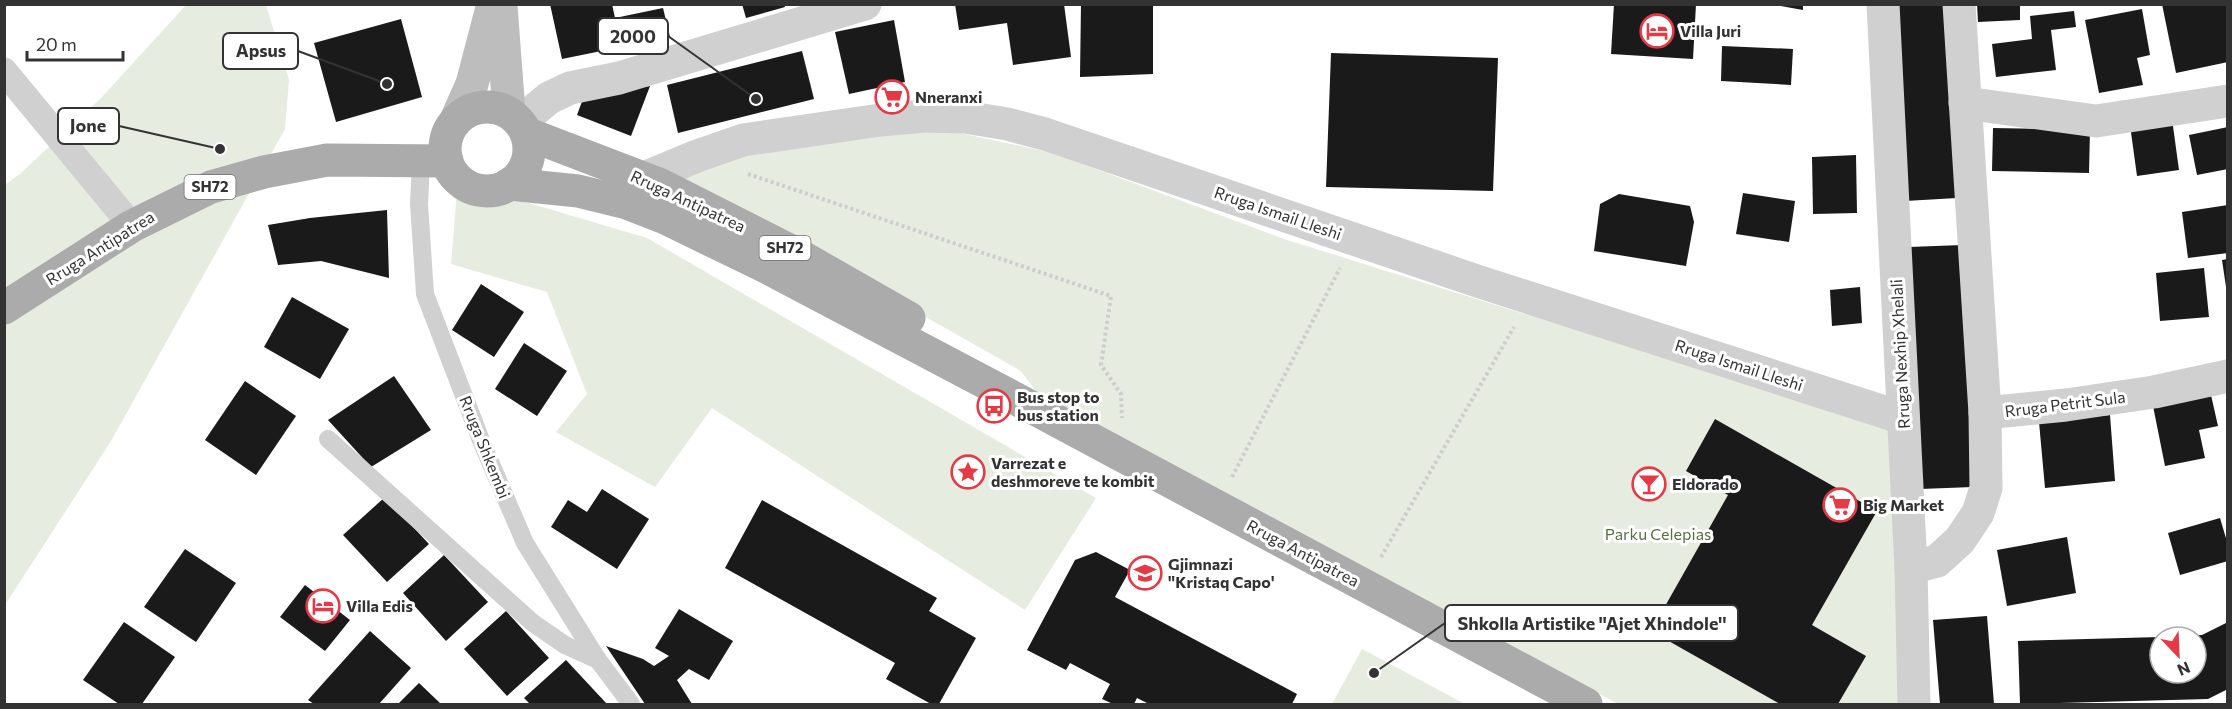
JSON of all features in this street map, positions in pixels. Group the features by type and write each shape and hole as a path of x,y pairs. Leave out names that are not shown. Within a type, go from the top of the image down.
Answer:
{"main road":[{"path":"434,161 445,146 448,132 472,84 493,4"},
{"path":"501,4 519,123 530,150 526,165 518,177 509,184"},
{"name":"Rruga Antipatrea","path":"456,120 468,111 482,106 496,107 519,123 644,178 796,254 968,351 1020,401"},
{"name":"Rruga Antipatrea","path":"4,308 132,226 211,187 264,172 327,160 434,161 463,183 476,189 491,191 509,184 578,191 627,203 663,217 766,267 1586,705"}],"street":[{"path":"519,123 549,98 570,88 619,78 865,4"},
{"name":"Rruga Nexhip Xhelali","path":"1883,4 1911,568 1914,705"},
{"path":"1959,4 1985,414"},
{"path":"4,71 132,226"},
{"path":"1965,103 2096,121 2228,101"},
{"name":"Rruga Ismail Lleshi","path":"644,178 743,140 880,120 925,116 965,117 1006,124 1045,134 1531,298 1903,418"},
{"name":"Rruga Petrit Sula","path":"1911,568 1936,561 1960,540 1978,513 1986,488 1985,414 2154,392 2228,376"}],"lane":[{"name":"Rruga Shkembi","path":"434,161 419,204 425,294 482,443 525,543 598,660 631,705"},
{"path":"328,439 533,622 565,645 598,660"}],"path":[{"path":"745,174 1111,296 1101,365 1121,394 1124,458"},
{"path":"1216,507 1355,239"},
{"path":"1365,586 1531,298"}],"green space":[{"path":"186,5 266,5 289,80 285,129 111,441 5,605 5,185 21,173 102,97"},
{"name":"Parku Celepias","path":"946,130 1053,153 1287,240 1891,428 1903,704 1618,704 1040,397 1021,371 681,178 746,152 873,136"},
{"path":"457,191 522,201 647,238 1096,498 1025,610 712,408 655,487 556,432 587,394 547,292 451,264"},
{"path":"1362,649 1465,704 1332,704"}],"building":[{"path":"550,4 612,4 615,18 663,8 670,37 562,59"},
{"path":"742,4 784,4 785,7 746,18"},
{"path":"955,4 1064,4 1071,57 1013,65 1007,23 959,30"},
{"path":"1081,4 1153,4 1153,74 1080,77"},
{"path":"1614,4 1696,4 1693,59 1611,54"},
{"path":"1769,4 1803,4 1803,10"},
{"path":"1896,4 1949,4 1957,198 1905,201"},
{"path":"1977,4 2020,4 2020,20 1978,22"},
{"path":"2162,4 2228,4 2228,62 2176,73"},
{"path":"2142,9 2150,55 2137,58 2143,85 2099,93 2085,20"},
{"path":"2074,11 2076,27 2051,30 2056,70 1996,77 1992,44 2032,39 2030,16"},
{"path":"401,19 422,97 336,122 314,43"},
{"path":"894,20 905,82 849,94 835,32"},
{"path":"1722,46 1793,49 1791,85 1721,81"},
{"path":"802,51 814,99 678,133 667,85"},
{"path":"1331,53 1498,58 1493,191 1326,187"},
{"path":"650,86 631,136 577,115 584,96"},
{"path":"2172,119 2179,170 2137,176 2130,125"},
{"path":"2228,127 2228,169 2197,175 2189,135"},
{"path":"1993,128 2090,130 2089,173 1992,171"},
{"path":"1856,155 1857,213 1813,214 1812,157"},
{"path":"1743,193 1795,201 1789,242 1736,234"},
{"path":"1619,194 1690,206 1694,222 1686,266 1594,251 1600,204"},
{"path":"2228,205 2228,253 2188,258 2182,212"},
{"path":"387,210 389,278 321,261 278,265 268,225"},
{"path":"1962,245 1973,487 1920,489 1909,247"},
{"path":"2228,259 2228,287 2226,287 2222,260"},
{"path":"2204,268 2209,317 2160,321 2156,273"},
{"path":"481,284 524,312 494,357 452,330"},
{"path":"1860,287 1862,323 1832,326 1830,290"},
{"path":"292,297 349,329 320,379 264,347"},
{"path":"524,343 567,371 537,416 495,389"},
{"path":"394,376 431,430 371,467 328,420"},
{"path":"245,381 296,416 256,475 205,440"},
{"path":"2211,395 2218,426 2199,430 2205,458 2165,466 2153,406"},
{"path":"2110,415 2115,481 2045,488 2039,422"},
{"path":"1715,419 1877,511 1812,625 1866,656 1838,704 1780,704 1651,631 1728,495 1686,471"},
{"path":"602,489 649,519 617,569 551,527 568,500 587,512"},
{"path":"385,497 429,544 387,582 343,535"},
{"path":"762,500 937,598 929,611 976,638 939,704 931,704 886,679 895,663 725,568"},
{"path":"2220,518 2228,545 2228,561 2180,575 2168,533"},
{"path":"2067,537 2076,593 2007,606 1997,550"},
{"path":"185,549 236,583 196,642 144,607"},
{"path":"1096,552 1130,570 1115,597 1297,694 1292,704 1149,704 1137,698 1134,704 1113,704 1102,699 1110,684 1070,663 1066,670 1027,650 1075,560"},
{"path":"444,555 488,602 446,641 403,593"},
{"path":"305,585 350,620 325,651 280,617"},
{"path":"679,609 733,641 709,680 689,669 677,680 692,704 645,704 606,646 643,659 654,666 669,656 655,648"},
{"path":"506,611 549,658 507,696 464,649"},
{"path":"1987,616 1994,704 1940,704 1933,620"},
{"path":"124,622 175,657 142,704 119,704 83,680"},
{"path":"2228,622 2228,689 2208,699 2020,704 2018,641 2148,637 2148,685 2208,685 2208,632"},
{"path":"370,631 411,668 379,704 314,704 308,700"},
{"path":"566,660 607,704 530,704 524,698"},
{"path":"419,683 441,704 398,704"}],"place":[{"name":"Villa Juri","path":"1657,31"},
{"name":"Apsus","path":"387,84"},
{"name":"Nneranxi","path":"892,97"},
{"name":"2000","path":"756,99"},
{"name":"Jone","path":"220,149"},
{"name":"Bus stop to bus station","path":"994,406"},
{"name":"Varrezat e deshmoreve te kombit","path":"968,472"},
{"name":"Eldorado","path":"1649,484"},
{"name":"Big Market","path":"1840,505"},
{"name":"Gjimnazi ''Kristaq Capo'","path":"1145,573"},
{"name":"Villa Edis","path":"323,606"},
{"name":"Shkolla Artistike ''Ajet Xhindole''","path":"1374,673"}]}
